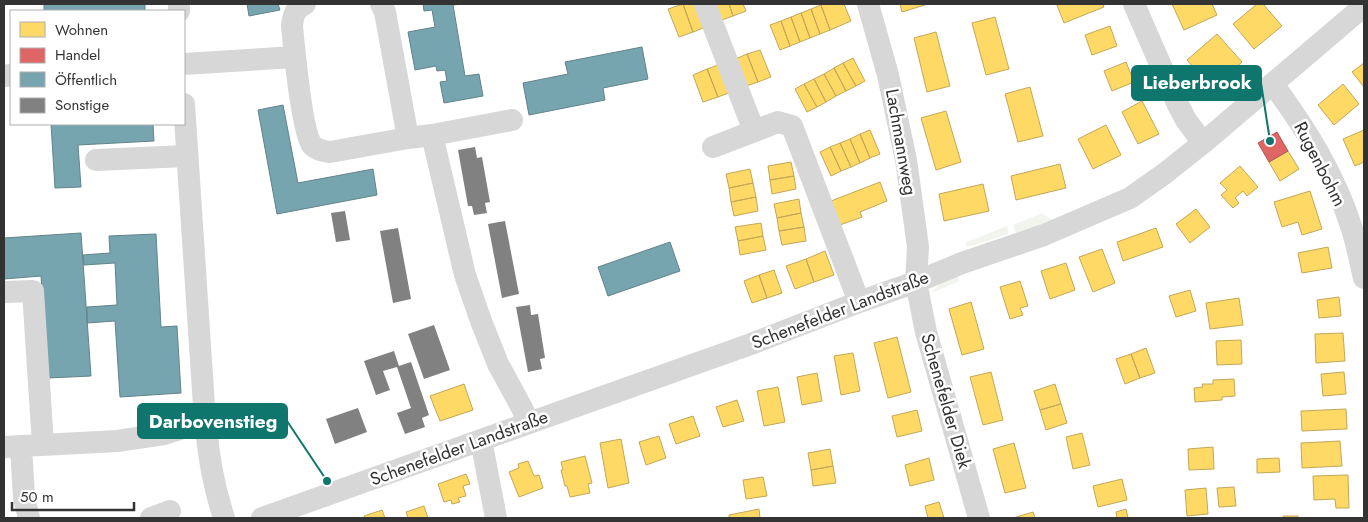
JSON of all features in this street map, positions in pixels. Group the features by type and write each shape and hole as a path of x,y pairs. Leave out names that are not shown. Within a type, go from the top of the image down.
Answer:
{"street":[{"path":"304,4 293,15 292,26 295,56 308,135 312,144 320,150 330,152 512,120"},
{"path":"381,4 385,12 408,138"},
{"path":"705,4 754,131"},
{"name":"Lachmannweg","path":"868,4 888,75 906,160 918,247 916,282"},
{"path":"1134,4 1178,105 1186,120 1203,143"},
{"name":"Schenefelder Landstraße","path":"262,518 751,344 962,263 1044,235 1130,198 1203,143 1364,6"},
{"path":"185,64 295,56"},
{"name":"Rugenbohm","path":"1273,84 1307,131 1330,175 1352,229 1364,278"},
{"path":"713,146 778,122 792,126 859,302"},
{"path":"185,125 205,421 210,469 215,492 224,518"},
{"path":"432,135 465,275 498,364 528,423"},
{"path":"96,160 186,156"},
{"name":"Schenefelder Diek","path":"916,282 926,332 979,518"},
{"path":"4,292 33,291 43,445"},
{"path":"29,518 12,447 117,441 164,434 205,421"},
{"path":"481,440 496,518"}],"shaded area":[{"path":"1042,213 1053,221 1016,233 1013,225"},
{"path":"1007,226 1009,234 967,247 965,243"},
{"path":"958,276 959,281 932,293 941,282"}],"building: Wohnen":[{"path":"683,4 693,32 679,37 668,9"},
{"path":"683,4 698,4 706,27 693,32"},
{"path":"712,4 729,4 733,16 719,21"},
{"path":"729,4 743,4 746,11 733,16"},
{"path":"844,4 851,21 830,30 821,5"},
{"path":"900,4 928,4 902,12"},
{"path":"1103,4 1104,7 1064,23 1057,5"},
{"path":"1172,4 1212,4 1217,15 1184,30"},
{"path":"1257,4 1263,4 1282,26 1254,49 1233,24"},
{"path":"821,5 830,30 820,34 811,9"},
{"path":"811,9 820,34 810,38 801,13"},
{"path":"801,13 810,38 800,42 791,17"},
{"path":"791,17 800,42 790,46 781,21"},
{"path":"995,17 1009,69 986,75 972,23"},
{"path":"781,21 790,46 780,50 770,25"},
{"path":"1110,26 1117,46 1092,55 1085,35"},
{"path":"936,32 950,86 927,92 914,38"},
{"path":"1217,34 1242,62 1211,88 1187,60"},
{"path":"760,50 771,77 758,82 747,54"},
{"path":"747,54 758,82 743,87 733,60"},
{"path":"853,58 865,81 856,86 843,63"},
{"path":"1126,62 1134,82 1112,91 1104,71"},
{"path":"843,63 856,86 846,91 834,68"},
{"path":"1364,63 1364,87 1352,72"},
{"path":"721,64 731,92 718,97 707,69"},
{"path":"834,68 846,91 836,96 824,74"},
{"path":"707,69 718,97 703,102 693,75"},
{"path":"824,74 836,96 826,102 814,79"},
{"path":"814,79 826,102 817,107 804,84"},
{"path":"804,84 817,107 807,112 795,89"},
{"path":"1343,84 1359,104 1334,125 1318,105"},
{"path":"1030,87 1043,136 1018,142 1005,94"},
{"path":"1142,101 1159,134 1138,144 1122,112"},
{"path":"946,111 961,162 936,170 921,118"},
{"path":"1106,125 1121,155 1093,169 1078,139"},
{"path":"870,130 880,154 870,158 860,134"},
{"path":"1364,130 1364,162 1355,166 1343,139"},
{"path":"860,134 870,158 860,163 850,139"},
{"path":"850,139 860,163 851,167 840,143"},
{"path":"840,143 851,167 841,171 830,147"},
{"path":"830,147 841,171 831,176 820,152"},
{"path":"1288,151 1299,169 1280,181 1269,162"},
{"path":"791,162 794,176 770,180 768,166"},
{"path":"1060,164 1066,188 1016,200 1011,176"},
{"path":"1240,166 1258,187 1247,196 1243,191 1235,198 1239,203 1233,208 1221,195 1227,190 1220,183"},
{"path":"750,169 753,183 729,188 726,174"},
{"path":"794,176 796,189 772,194 770,180"},
{"path":"880,182 887,201 860,212 862,217 840,225 831,201"},
{"path":"753,183 756,197 731,202 729,188"},
{"path":"983,184 989,211 944,221 939,194"},
{"path":"1310,191 1322,229 1302,235 1298,222 1282,227 1274,202"},
{"path":"756,197 758,211 734,216 731,202"},
{"path":"799,199 801,213 777,218 774,204"},
{"path":"1196,209 1210,227 1190,243 1176,224"},
{"path":"801,213 804,227 779,231 777,218"},
{"path":"761,223 763,236 738,241 735,227"},
{"path":"804,227 806,241 782,245 779,231"},
{"path":"1156,228 1163,247 1123,261 1117,242"},
{"path":"763,236 766,250 740,255 738,241"},
{"path":"1328,247 1332,268 1302,273 1298,253"},
{"path":"1102,249 1115,283 1093,292 1079,257"},
{"path":"825,251 834,275 814,282 806,259"},
{"path":"806,259 814,282 795,289 786,266"},
{"path":"1066,263 1075,290 1050,299 1041,271"},
{"path":"774,270 782,293 767,298 759,275"},
{"path":"759,275 767,298 752,303 744,281"},
{"path":"1020,281 1028,306 1020,308 1023,315 1010,319 1000,287"},
{"path":"1190,290 1196,311 1176,317 1169,296"},
{"path":"1339,297 1341,316 1319,318 1317,300"},
{"path":"1239,298 1243,325 1210,329 1206,303"},
{"path":"971,302 984,349 962,355 949,309"},
{"path":"1343,333 1345,361 1316,363 1315,334"},
{"path":"897,337 911,392 888,398 874,343"},
{"path":"1241,340 1242,364 1217,365 1216,341"},
{"path":"1146,348 1155,373 1140,378 1131,354"},
{"path":"853,353 860,391 841,395 834,356"},
{"path":"1131,354 1140,378 1125,384 1116,359"},
{"path":"991,372 1003,420 983,425 970,377"},
{"path":"1344,372 1346,394 1323,396 1321,374"},
{"path":"817,373 822,401 802,405 797,377"},
{"path":"1234,379 1235,396 1222,397 1222,400 1195,402 1194,388 1203,387 1202,384 1213,384 1213,380"},
{"path":"464,384 473,410 440,421 430,396"},
{"path":"1055,384 1061,404 1040,410 1034,391"},
{"path":"778,387 785,422 764,426 757,391"},
{"path":"737,400 744,421 723,427 716,407"},
{"path":"1061,404 1067,423 1046,430 1040,410"},
{"path":"1346,409 1347,429 1302,431 1301,411"},
{"path":"917,410 922,431 897,437 892,416"},
{"path":"693,416 700,436 676,444 669,424"},
{"path":"1082,433 1090,465 1073,469 1066,437"},
{"path":"659,436 666,458 646,465 639,442"},
{"path":"621,439 629,483 608,488 600,443"},
{"path":"1340,441 1342,466 1302,468 1301,443"},
{"path":"1014,443 1026,488 1005,493 993,449"},
{"path":"1213,447 1214,469 1189,470 1188,449"},
{"path":"830,449 833,466 811,470 808,453"},
{"path":"585,456 592,483 588,484 590,493 570,497 567,486 565,486 561,462"},
{"path":"929,458 934,480 910,486 905,465"},
{"path":"1279,458 1280,472 1257,473 1257,459"},
{"path":"528,461 534,476 539,475 543,488 519,497 509,472 519,468 518,464"},
{"path":"833,466 836,483 813,486 811,470"},
{"path":"466,474 470,484 463,486 466,496 458,498 460,502 452,504 451,500 444,502 438,484"},
{"path":"1348,475 1349,508 1336,508 1335,499 1314,500 1313,476"},
{"path":"763,477 767,496 746,499 743,480"},
{"path":"1122,479 1127,500 1098,507 1093,486"},
{"path":"1234,487 1236,506 1219,507 1217,488"},
{"path":"1206,488 1208,514 1187,516 1185,490"},
{"path":"939,502 944,518 928,518 925,506"},
{"path":"424,506 428,518 408,518 406,512"},
{"path":"759,509 760,518 729,518 729,515"},
{"path":"1126,509 1128,518 1117,518 1116,512"},
{"path":"382,510 385,518 365,518 364,516"},
{"path":"1033,512 1035,518 1013,518"},
{"path":"1283,516 1298,516 1298,518 1283,518"}],"building: Handel":[{"path":"1277,132 1288,151 1269,162 1258,143"}],"building: Öffentlich":[{"path":"44,4 145,4 145,10 44,10"},
{"path":"247,4 278,4 280,10 249,16"},
{"path":"423,4 462,4 453,5 465,76 479,74 483,96 444,103 440,82 447,81 445,70 437,71 436,66 415,70 408,32 435,27 432,10 424,11"},
{"path":"642,47 648,79 603,88 605,100 529,115 523,83 568,74 565,62"},
{"path":"283,105 298,183 373,169 377,195 277,214 258,110"},
{"path":"51,125 153,125 154,141 78,145 81,187 55,188"},
{"path":"81,233 91,376 48,378 41,276 4,279 4,238"},
{"path":"156,234 161,327 177,326 181,393 120,397 115,321 87,323 87,307 117,305 115,263 84,265 83,255 110,253 109,236"},
{"path":"670,242 680,271 608,296 598,267"}],"building: Sonstige":[{"path":"475,147 477,158 482,157 490,202 485,203 487,213 474,215 472,206 468,206 458,150"},
{"path":"345,211 350,240 336,242 331,213"},
{"path":"505,221 519,294 502,298 488,224"},
{"path":"398,228 411,299 393,303 380,231"},
{"path":"530,305 531,315 538,314 545,358 540,359 542,369 528,372 516,307"},
{"path":"434,325 450,370 424,379 408,334"},
{"path":"394,351 399,366 411,362 429,415 422,418 425,427 405,434 397,413 411,408 397,367 383,371 390,390 376,395 364,361"},
{"path":"358,408 367,432 335,444 326,419"}],"place":[{"name":"Lieberbrook","path":"1270,141"},
{"name":"Darbovenstieg","path":"327,481"}]}
